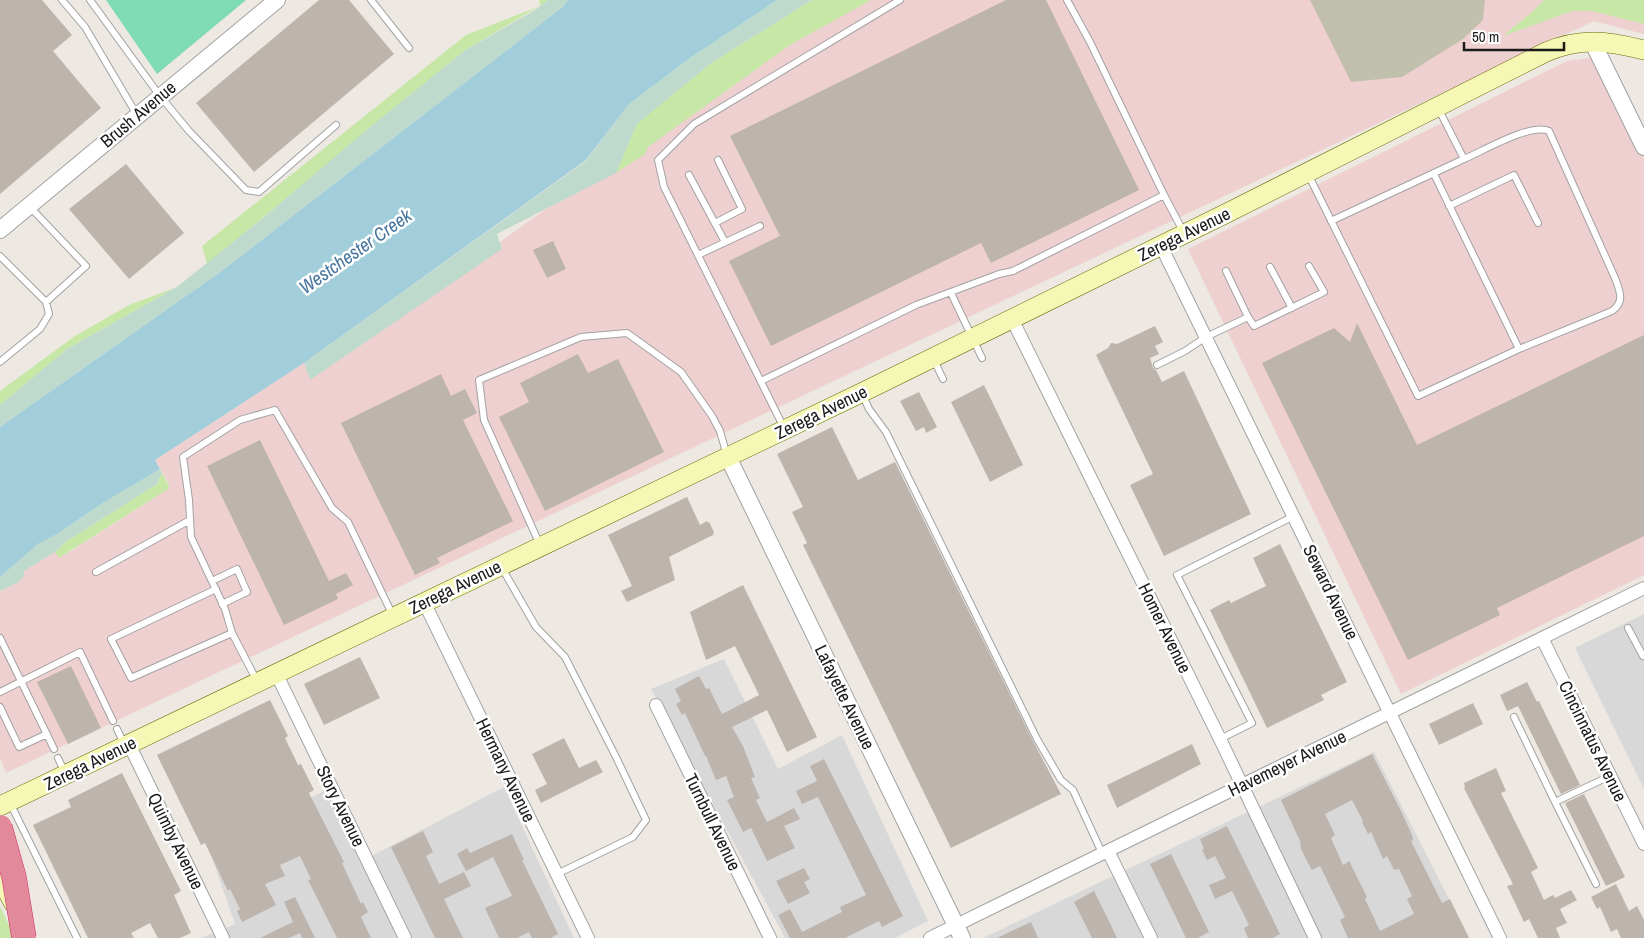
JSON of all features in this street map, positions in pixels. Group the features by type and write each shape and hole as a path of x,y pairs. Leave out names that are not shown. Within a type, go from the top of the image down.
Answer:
{"highway":[{"path":"0,827 14,877 24,938"}],"main road":[{"name":"Zerega Avenue","path":"5,804 62,766 127,746 785,430 1161,246 1554,49 1578,42 1592,41 1610,42 1644,50"},
{"path":"0,876 32,938"}],"street":[{"name":"Brush Avenue","path":"0,230 277,0"},
{"path":"1592,41 1644,147"},
{"name":"Seward Avenue","path":"1161,246 1500,938"},
{"name":"Homer Avenue","path":"1012,319 1220,739 1315,938"},
{"name":"Lafayette Avenue","path":"728,457 959,932"},
{"name":"Havemeyer Avenue","path":"930,938 959,932 1105,852 1644,588"},
{"name":"Hermany Avenue","path":"424,602 588,938"},
{"name":"Cincinnatus Avenue","path":"1542,638 1644,844"},
{"name":"Story Avenue","path":"276,673 406,938"},
{"name":"Turnbull Avenue","path":"656,705 770,938"},
{"name":"Quimby Avenue","path":"127,746 224,938"},
{"path":"1105,852 1151,938"}],"lane":[{"path":"62,0 85,27 137,115"},
{"path":"90,0 160,96 189,131 246,190 259,192 336,125"},
{"path":"371,0 409,48"},
{"path":"785,430 664,187 658,160 694,124 900,0"},
{"path":"1067,0 1090,42 1164,196 1185,234"},
{"path":"1437,107 1464,159"},
{"path":"1307,172 1331,222 1418,396 1519,349 1612,311 1620,303 1621,293 1553,135 1544,128 1531,129 1331,222"},
{"path":"715,223 742,209 718,160"},
{"path":"1434,174 1519,349"},
{"path":"689,175 725,242"},
{"path":"1449,206 1514,175 1538,223"},
{"path":"761,381 916,305 999,274 1013,271 1164,196"},
{"path":"29,206 86,266 46,302"},
{"path":"698,255 760,226"},
{"path":"0,256 46,302 49,314 40,329 0,362"},
{"path":"1226,271 1254,326 1324,292 1309,266"},
{"path":"1270,267 1292,308"},
{"path":"951,293 982,358"},
{"path":"1157,365 1185,351 1206,337 1248,317"},
{"path":"541,546 484,420 479,380 582,337 627,333 681,372 720,431 728,457"},
{"path":"933,357 943,379"},
{"path":"861,392 873,416 886,432 998,663 1037,738 1061,780 1073,790 1105,852"},
{"path":"257,682 232,633 216,589 191,537 183,457 240,420 274,410 332,508 348,522 394,617"},
{"path":"1220,739 1252,724 1177,575 1294,516"},
{"path":"96,572 190,520"},
{"path":"501,565 536,628 565,657 646,820 633,837 557,874"},
{"path":"212,581 237,569 247,592 222,604"},
{"path":"216,589 111,639 131,678 232,633"},
{"path":"1628,628 1644,657"},
{"path":"0,638 54,749"},
{"path":"0,692 80,652 113,721"},
{"path":"0,707 20,747 47,734"},
{"path":"1514,717 1596,884"},
{"path":"117,729 127,746"},
{"path":"1555,802 1610,776"},
{"path":"5,804 77,938"}],"shaded area":[{"path":"548,0 568,0 564,6 223,270 0,427 0,405 67,349 177,287 464,51 535,10"},
{"path":"777,0 812,0 710,64 637,124 616,173 497,234 502,249 310,380 304,363 586,161 629,104 690,58"},
{"path":"834,0 1644,0 1644,34 1594,21 6,773 0,758 0,591 17,583 24,571 55,552 60,558 168,489 168,482 155,460 304,363 311,379"},
{"path":"1310,0 1485,0 1483,20 1463,39 1402,77 1351,82"},
{"path":"1595,57 1644,159 1644,575 1401,694 1188,249 1567,61"},
{"path":"160,469 162,473 157,484 67,541 55,552 24,571 24,576 17,583 0,591 0,577 38,544"},
{"path":"1644,614 1644,789 1575,648"},
{"path":"724,659 778,769 842,735 928,921 895,938 785,938 651,689"},
{"path":"1374,752 1469,938 983,938"},
{"path":"504,787 574,938 201,938 235,924 210,852 326,790 360,862"}],"green space":[{"path":"106,0 246,0 157,74"},
{"path":"539,0 548,0 548,1 540,6"},
{"path":"812,0 871,0 790,45 648,147 645,154 616,173 636,124 710,64"},
{"path":"1544,0 1644,0 1644,24 1592,11 1572,11 1503,36"},
{"path":"539,6 464,51 207,264 202,246 466,35"},
{"path":"177,287 67,349 0,405 0,391 75,336 129,305"},
{"path":"162,473 169,485 168,489 59,558 55,552 67,541 157,484"},
{"path":"0,906 15,938 0,938"}],"water":[{"name":"Westchester Creek","path":"568,0 777,0 690,58 629,104 586,160 304,363 155,460 160,469 38,544 0,577 0,427 223,270 564,6"}],"building":[{"path":"0,0 42,0 72,35 53,51 101,108 0,194"},
{"path":"319,0 349,0 394,54 254,172 196,103"},
{"path":"1006,0 1046,0 1139,190 991,263 981,243 771,346 729,261 780,236 730,136"},
{"path":"126,164 184,233 129,279 69,209"},
{"path":"553,241 566,269 547,278 533,250"},
{"path":"1357,323 1417,445 1644,335 1644,536 1497,608 1500,615 1408,660 1262,363 1334,328 1350,342"},
{"path":"1155,326 1163,342 1155,346 1159,354 1150,358 1153,368 1162,382 1184,371 1251,514 1164,556 1130,485 1153,474 1096,355 1108,348 1111,343 1117,344"},
{"path":"578,354 588,373 618,359 664,452 545,511 499,417 529,402 520,383"},
{"path":"441,374 451,396 465,389 477,413 463,420 513,521 437,558 440,563 415,575 341,423"},
{"path":"984,385 1023,465 990,482 951,402"},
{"path":"919,392 937,427 926,433 924,427 916,431 900,401"},
{"path":"832,427 858,480 895,462 1061,794 951,848 803,545 807,543 792,512 803,507 777,454"},
{"path":"260,440 329,581 346,573 353,585 336,594 338,599 284,625 207,466"},
{"path":"687,497 700,525 707,521 709,522 714,532 713,535 669,557 675,580 627,602 621,591 632,586 608,535"},
{"path":"1280,544 1347,682 1321,695 1324,700 1267,728 1210,610 1229,600 1231,603 1266,586 1253,558"},
{"path":"743,585 817,737 787,752 767,710 732,727 743,746 755,777 751,778 760,798 756,800 767,822 794,808 800,819 784,826 795,848 767,861 751,828 743,832 727,800 734,797 726,776 716,780 685,713 682,715 676,704 681,701 675,689 699,676 706,689 709,688 722,714 759,695 735,646 706,660 690,612"},
{"path":"360,657 380,698 324,725 304,684"},
{"path":"71,666 101,728 68,744 37,682"},
{"path":"1527,682 1537,702 1539,701 1580,785 1561,794 1518,706 1507,711 1500,695"},
{"path":"270,700 288,736 285,738 298,765 301,764 314,790 309,793 344,862 342,863 361,904 363,902 368,912 361,917 371,938 337,938 308,880 311,879 300,856 280,865 285,876 265,884 276,905 242,922 237,911 240,909 230,889 228,891 205,843 201,845 157,755"},
{"path":"1473,703 1483,724 1439,745 1429,724"},
{"path":"564,738 579,768 596,760 603,772 541,803 535,790 547,784 532,754"},
{"path":"1192,744 1201,764 1117,808 1107,785"},
{"path":"1372,754 1401,811 1412,835 1413,840 1411,841 1442,903 1450,899 1469,938 1348,938 1340,920 1345,917 1320,866 1312,870 1308,863 1281,800","holes":["1352,800 1368,834 1371,832 1383,859 1387,856 1394,870 1399,869 1412,896 1407,899 1414,914 1380,931 1350,861 1343,865 1331,838 1335,835 1325,814"]},
{"path":"824,759 903,916 882,927 879,921 845,938 790,938 778,915 790,909 802,932 842,912 840,907 866,895 818,797 802,804 796,791 817,781 810,766"},
{"path":"1496,768 1506,791 1501,793 1538,868 1531,872 1544,900 1553,895 1555,898 1571,890 1577,900 1560,909 1567,923 1556,928 1560,938 1538,938 1529,919 1524,922 1507,886 1513,884 1464,788 1464,783"},
{"path":"122,773 181,891 174,895 191,933 180,938 158,938 150,923 131,933 134,938 88,938 33,825 71,807 68,800"},
{"path":"1584,794 1625,877 1606,886 1565,803"},
{"path":"1227,826 1280,934 1273,938 1248,938 1244,928 1249,925 1232,891 1215,899 1209,885 1226,878 1215,856 1207,860 1202,850 1204,849 1200,839"},
{"path":"423,831 433,852 426,856 439,884 464,872 471,886 444,899 463,938 435,938 391,847"},
{"path":"512,834 524,860 522,860 558,934 551,938 532,938 529,932 517,938 499,938 485,908 512,896 493,857 466,871 457,854 467,848 470,853"},
{"path":"1171,854 1209,932 1198,938 1186,938 1150,864"},
{"path":"804,868 810,879 804,882 810,893 788,904 776,881"},
{"path":"1616,884 1629,911 1637,906 1644,920 1644,938 1621,938 1617,929 1611,932 1600,907 1597,909 1591,897"},
{"path":"1094,891 1117,938 1092,938 1074,902"},
{"path":"295,897 315,938 302,938 300,933 289,938 260,938 293,922 284,902"},
{"path":"1031,922 1038,938 997,938"}]}
